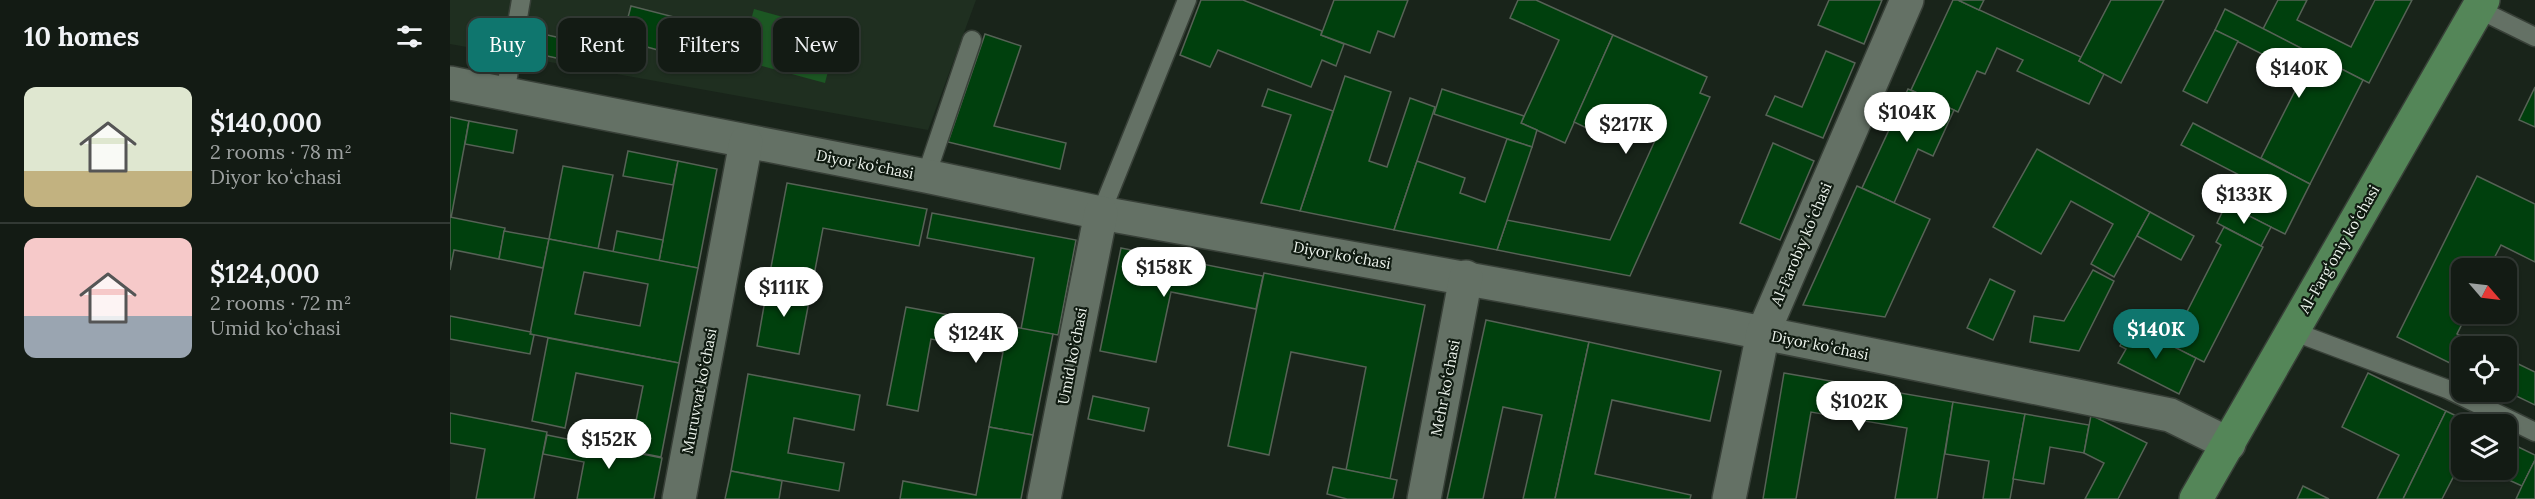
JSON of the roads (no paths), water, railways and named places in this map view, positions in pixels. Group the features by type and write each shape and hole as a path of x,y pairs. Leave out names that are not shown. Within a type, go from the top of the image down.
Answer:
{"main road":[{"name":"Al-Fargʻoniy koʻchasi","path":"2196,499 2481,4"}],"street":[{"name":"Al-Farobiy koʻchasi","path":"1729,499 1762,333 1907,0"},
{"name":"Diyor koʻchasi","path":"450,83 926,176 1101,213 1466,277 1762,333 2170,415 2229,444"},
{"name":"Muruvvat koʻchasi","path":"679,499 746,142"},
{"name":"Umid koʻchasi","path":"1044,499 1101,213"},
{"name":"Mehr koʻchasi","path":"1424,499 1466,277"}],"lane":[{"path":"506,94 521,0"},
{"path":"1101,213 1187,0"},
{"path":"2481,4 2535,37"},
{"path":"926,176 972,40"},
{"path":"2292,331 2447,389 2535,432"}]}
